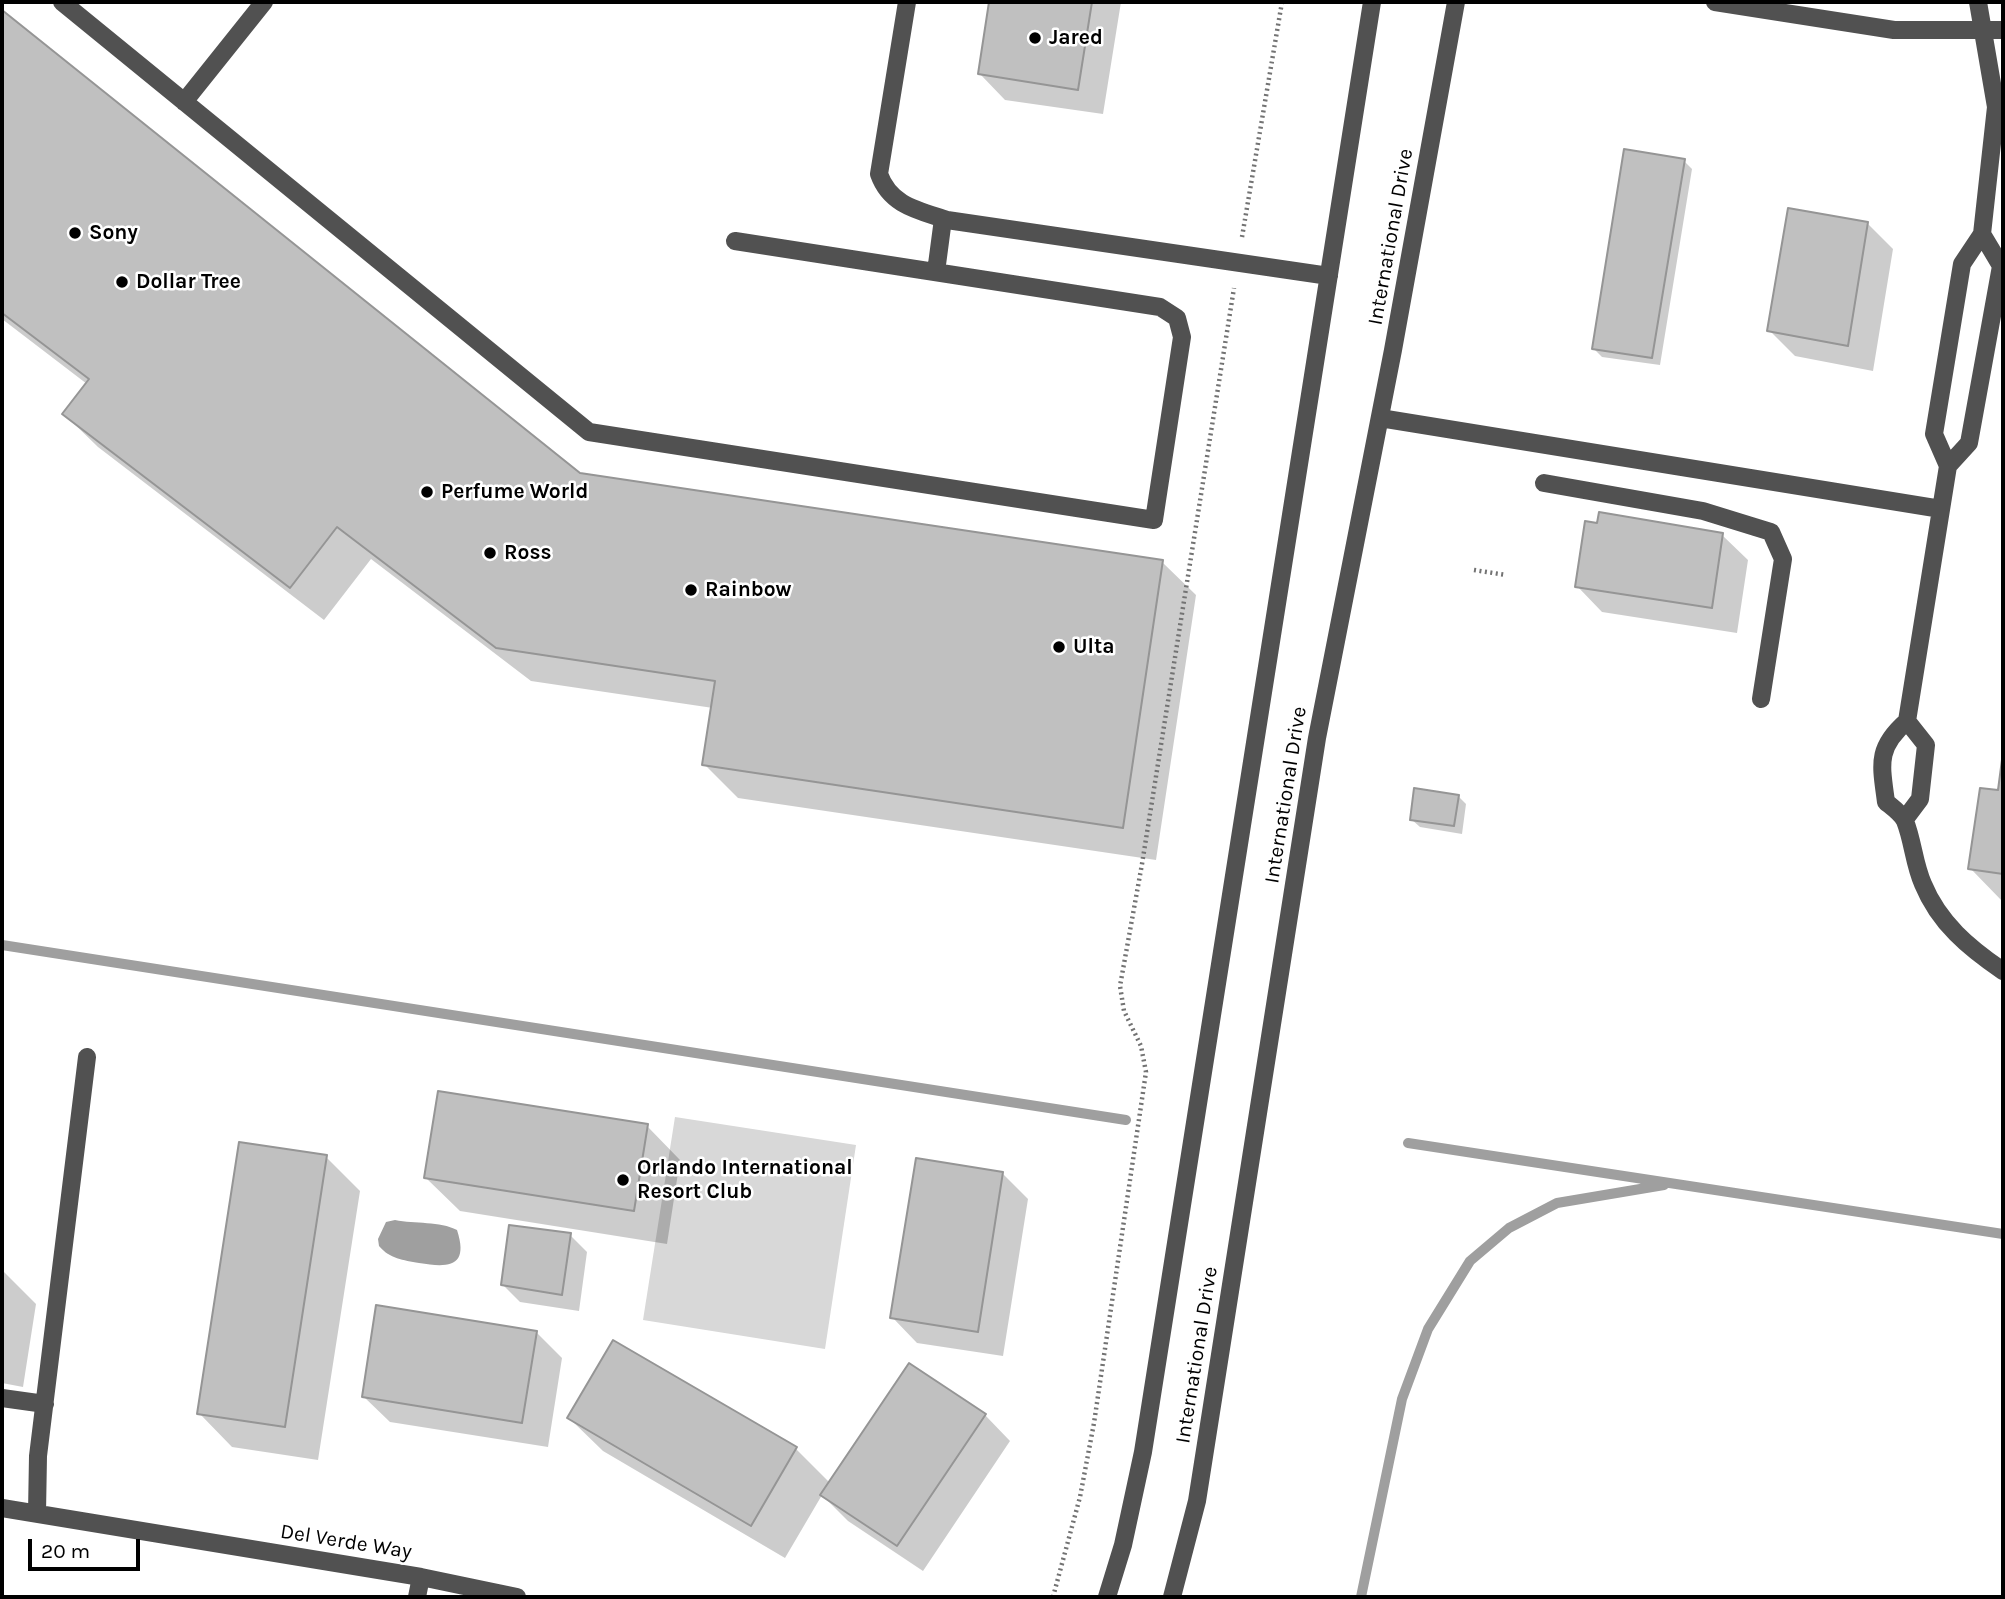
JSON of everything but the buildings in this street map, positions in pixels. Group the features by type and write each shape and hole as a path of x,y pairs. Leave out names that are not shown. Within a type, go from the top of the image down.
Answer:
{"street":[{"path":"62,2 589,432 1154,520 1182,337 1177,318 1160,306 736,241"},
{"path":"184,102 264,2"},
{"path":"907,2 879,174 885,191 908,206 943,219 1329,276"},
{"name":"International Drive","path":"1107,1597 1124,1545 1143,1452 1372,2"},
{"name":"International Drive","path":"1172,1597 1197,1502 1317,738 1457,2"},
{"path":"1715,2 1894,30 2003,30"},
{"path":"1978,2 1996,107 1982,234 1962,264 1934,434 1948,466 1907,721 1888,738 1882,768 1886,802 1905,820 1912,854 1923,886 1966,946 2003,971"},
{"path":"936,272 943,219"},
{"path":"1948,466 1969,443 2001,266 1982,234"},
{"path":"1380,418 1941,509"},
{"path":"1544,483 1703,511 1771,532 1783,559 1761,699"},
{"path":"1905,820 1920,800 1926,745 1907,721"},
{"path":"37,1513 38,1456 87,1057"},
{"path":"2,1398 45,1404"},
{"name":"Del Verde Way","path":"2,1507 421,1577 517,1597"},
{"path":"417,1597 421,1577"}],"path":[{"path":"1053,1597 1080,1497 1094,1423 1146,1072 1141,1046 1124,1011 1120,986 1282,2"},
{"path":"1474,570 1506,575"}],"shaded area":[{"path":"675,1117 856,1145 825,1349 643,1320"},
{"path":"395,1220 435,1224 457,1230 460,1242 458,1258 447,1265 439,1265 402,1260 388,1254 379,1246 378,1239 386,1222"}],"waterway":[{"path":"2,945 1126,1120"},
{"path":"1408,1143 2003,1234"},
{"path":"1361,1597 1402,1399 1428,1329 1470,1261 1509,1228 1557,1203 1664,1185"}],"place":[{"name":"Jared","path":"1035,38"},
{"name":"Sony","path":"75,233"},
{"name":"Dollar Tree","path":"122,282"},
{"name":"Perfume World","path":"427,492"},
{"name":"Ross","path":"490,553"},
{"name":"Rainbow","path":"691,590"},
{"name":"Ulta","path":"1059,647"},
{"name":"Orlando International Resort Club","path":"623,1180"}]}
